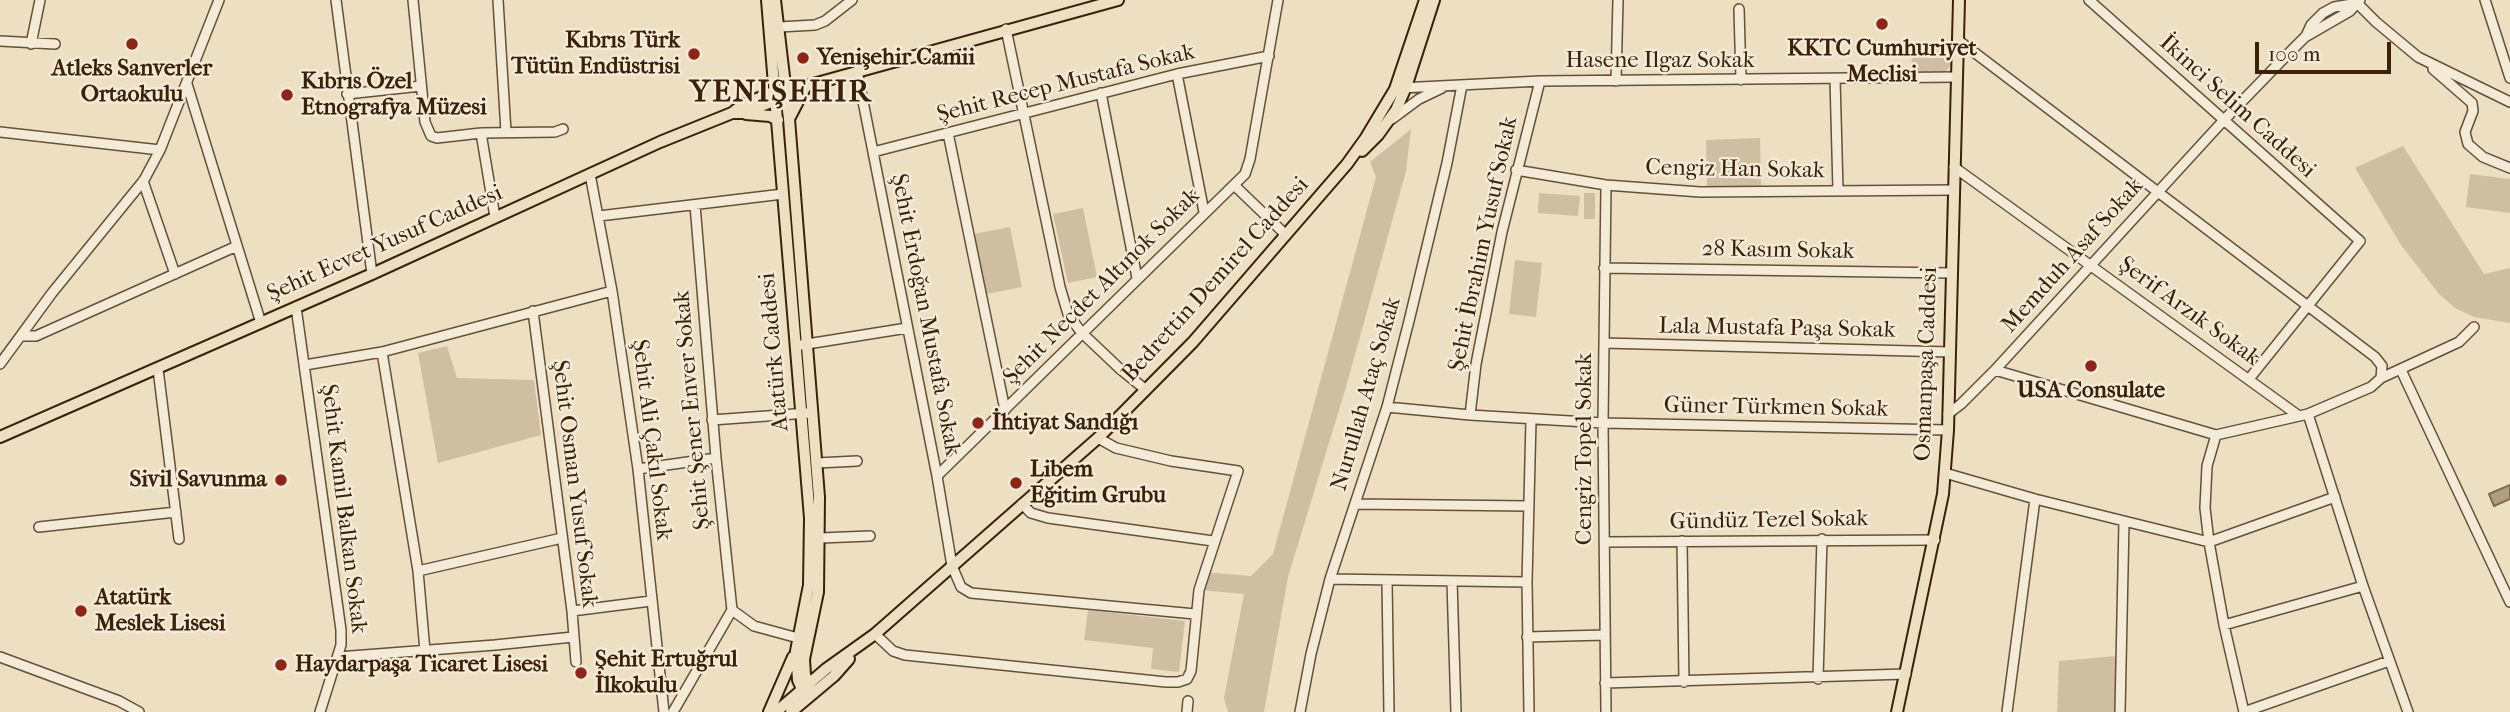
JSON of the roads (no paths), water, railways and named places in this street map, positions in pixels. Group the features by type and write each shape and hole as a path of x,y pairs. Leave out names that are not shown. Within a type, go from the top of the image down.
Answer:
{"main road":[{"name":"Atatürk Caddesi","path":"767,0 778,67"},
{"name":"Atatürk Caddesi","path":"775,0 779,27 779,94 807,413 810,553 802,641 807,691"},
{"name":"Şehit Ecvet Yusuf Caddesi","path":"0,437 372,274 660,142 737,113 756,100 1006,29 1082,4 1118,0"},
{"name":"Bedrettin Demirel Caddesi","path":"791,712 826,670 875,634 1098,438 1193,342 1347,164 1401,88 1425,0"},
{"name":"Bedrettin Demirel Caddesi","path":"1347,164 1372,142 1388,122 1434,0"},
{"name":"Osmanpaşa Caddesi","path":"1897,712 1935,540 1945,473 1960,4"},
{"path":"737,113 783,120 806,86 778,67 756,100"},
{"path":"737,113 779,94"},
{"name":"Atatürk Caddesi","path":"783,120 783,194 801,345"},
{"name":"Atatürk Caddesi","path":"807,413 817,463 820,538 817,600 796,650 797,670 807,691"},
{"path":"802,641 812,663 826,670"},
{"name":"Bedrettin Demirel Caddesi","path":"776,712 834,676 863,644"},
{"path":"769,712 796,650"}],"street":[{"path":"31,44 40,0"},
{"path":"0,364 143,181 160,150 219,0"},
{"path":"336,0 372,274"},
{"path":"413,0 425,122 429,134 437,138 563,130"},
{"path":"498,0 506,132"},
{"path":"779,27 825,21 852,0"},
{"path":"1278,0 1250,159 1245,174 1235,186 1286,234"},
{"path":"1616,81 1618,0"},
{"name":"İkinci Selim Caddesi","path":"2088,0 2360,241 2308,306"},
{"path":"2323,13 2326,0"},
{"path":"2484,0 2510,78"},
{"path":"2305,37 2311,25 2323,13 2334,6 2357,1"},
{"path":"2305,37 2350,11 2357,1"},
{"path":"2357,1 2376,22 2471,102 2473,111 2465,132 2468,144 2483,157 2510,168"},
{"path":"1739,9 1741,80"},
{"path":"2336,19 2361,16 2376,22"},
{"path":"1006,29 1068,314 1081,332 1146,390"},
{"name":"Memduh Asaf Sokak","path":"1948,414 1995,370 2222,121 2305,37"},
{"path":"1958,40 2380,361 2381,378"},
{"path":"0,41 55,44"},
{"name":"Şehit Recep Mustafa Sokak","path":"873,152 1177,74 1269,55"},
{"path":"2418,57 2510,102"},
{"name":"Şehit Erdoğan Mustafa Sokak","path":"857,71 937,476 952,566"},
{"path":"1177,74 1205,212"},
{"name":"Hasene Ilgaz Sokak","path":"1401,88 1540,81 1956,77"},
{"path":"1835,79 1838,190"},
{"name":"Şehit İbrahim Yusuf Sokak","path":"1470,415 1476,364 1517,170 1540,81"},
{"path":"187,83 261,323"},
{"name":"Nurullah Ataç Sokak","path":"1300,712 1330,579 1387,407 1447,163 1462,85"},
{"path":"347,94 421,86"},
{"name":"Hasene Ilgaz Sokak","path":"1388,122 1419,99 1447,86"},
{"path":"1101,93 1137,278"},
{"path":"0,132 160,150"},
{"path":"948,133 1004,411"},
{"path":"481,134 495,216"},
{"name":"Şerif Arzık Sokak","path":"1954,167 2303,415"},
{"name":"Cengiz Han Sokak","path":"1517,170 1606,185 1700,192 1954,190"},
{"name":"Şehit Ali Çakıl Sokak","path":"590,174 612,291 638,469 664,712"},
{"path":"143,181 175,274"},
{"name":"Cengiz Topel Sokak","path":"1606,185 1603,424 1606,712"},
{"name":"Şehit Necdet Altınok Sokak","path":"937,476 1081,332 1235,186"},
{"path":"598,216 783,194"},
{"name":"Şehit Şener Enver Sokak","path":"695,205 712,420 732,610"},
{"path":"21,335 36,336 237,246"},
{"name":"28 Kasım Sokak","path":"1604,268 1951,273"},
{"path":"305,365 382,352 612,291"},
{"path":"2249,379 2308,306"},
{"name":"Şehit Kamil Balkan Sokak","path":"296,307 341,630 338,657 320,712"},
{"name":"Şehit Osman Yusuf Sokak","path":"533,311 572,611 576,662"},
{"path":"1995,370 2216,435 2303,415 2371,387 2381,378 2459,342 2474,327"},
{"path":"801,345 907,328"},
{"name":"Lala Mustafa Paşa Sokak","path":"1604,344 1950,352"},
{"path":"382,352 418,571 425,651"},
{"path":"158,369 179,539"},
{"path":"2401,370 2510,602"},
{"name":"Güner Türkmen Sokak","path":"1387,407 1603,424 1948,430"},
{"path":"712,420 807,413"},
{"path":"2303,415 2335,497 2407,712"},
{"path":"1529,712 1527,582 1531,420"},
{"path":"2216,435 2205,480 2208,542 2244,712 2389,661"},
{"path":"875,634 893,651 905,656 1166,682 1187,679 1199,590 1238,471 1171,461 1116,447 1098,438"},
{"path":"638,469 716,458"},
{"path":"817,463 857,461"},
{"path":"1945,473 2035,499 2208,542 2335,497"},
{"path":"2007,712 2035,499"},
{"path":"1022,504 1031,513 1048,518 1213,541"},
{"path":"1355,504 1528,506"},
{"path":"39,527 176,512"},
{"path":"2120,712 2124,522"},
{"path":"820,538 870,536"},
{"path":"418,571 562,538"},
{"path":"1818,679 1822,539"},
{"name":"Gündüz Tezel Sokak","path":"1604,542 1935,540"},
{"path":"1682,541 1684,682"},
{"path":"952,566 961,587 971,593 1195,614"},
{"path":"1330,579 1527,582"},
{"path":"1387,581 1389,712"},
{"path":"1452,581 1456,712"},
{"path":"2224,625 2363,586"},
{"path":"572,611 651,601"},
{"path":"673,712 732,610 754,626 802,641"},
{"path":"1527,637 1605,635"},
{"path":"338,657 573,637"},
{"path":"0,657 119,701 139,712"},
{"path":"1605,683 1818,679 1906,674"},
{"path":"1187,712 1188,701"}],"place":[{"name":"KKTC Cumhuriyet Meclisi","path":"1882,24"},
{"name":"Atleks Sanverler Ortaokulu","path":"132,44"},
{"name":"Kıbrıs Türk Tütün Endüstrisi","path":"694,54"},
{"name":"Yenişehir Camii","path":"803,58"},
{"name":"Kıbrıs Özel Etnografya Müzesi","path":"287,95"},
{"name":"USA Consulate","path":"2091,366"},
{"name":"İhtiyat Sandığı","path":"978,423"},
{"name":"Sivil Savunma","path":"281,480"},
{"name":"Libem Eğitim Grubu","path":"1016,483"},
{"name":"Atatürk Meslek Lisesi","path":"81,611"},
{"name":"Haydarpaşa Ticaret Lisesi","path":"281,665"},
{"name":"Şehit Ertuğrul İlkokulu","path":"581,673"}],"district":[{"name":"YENIŞEHIR","path":"781,94"}]}
